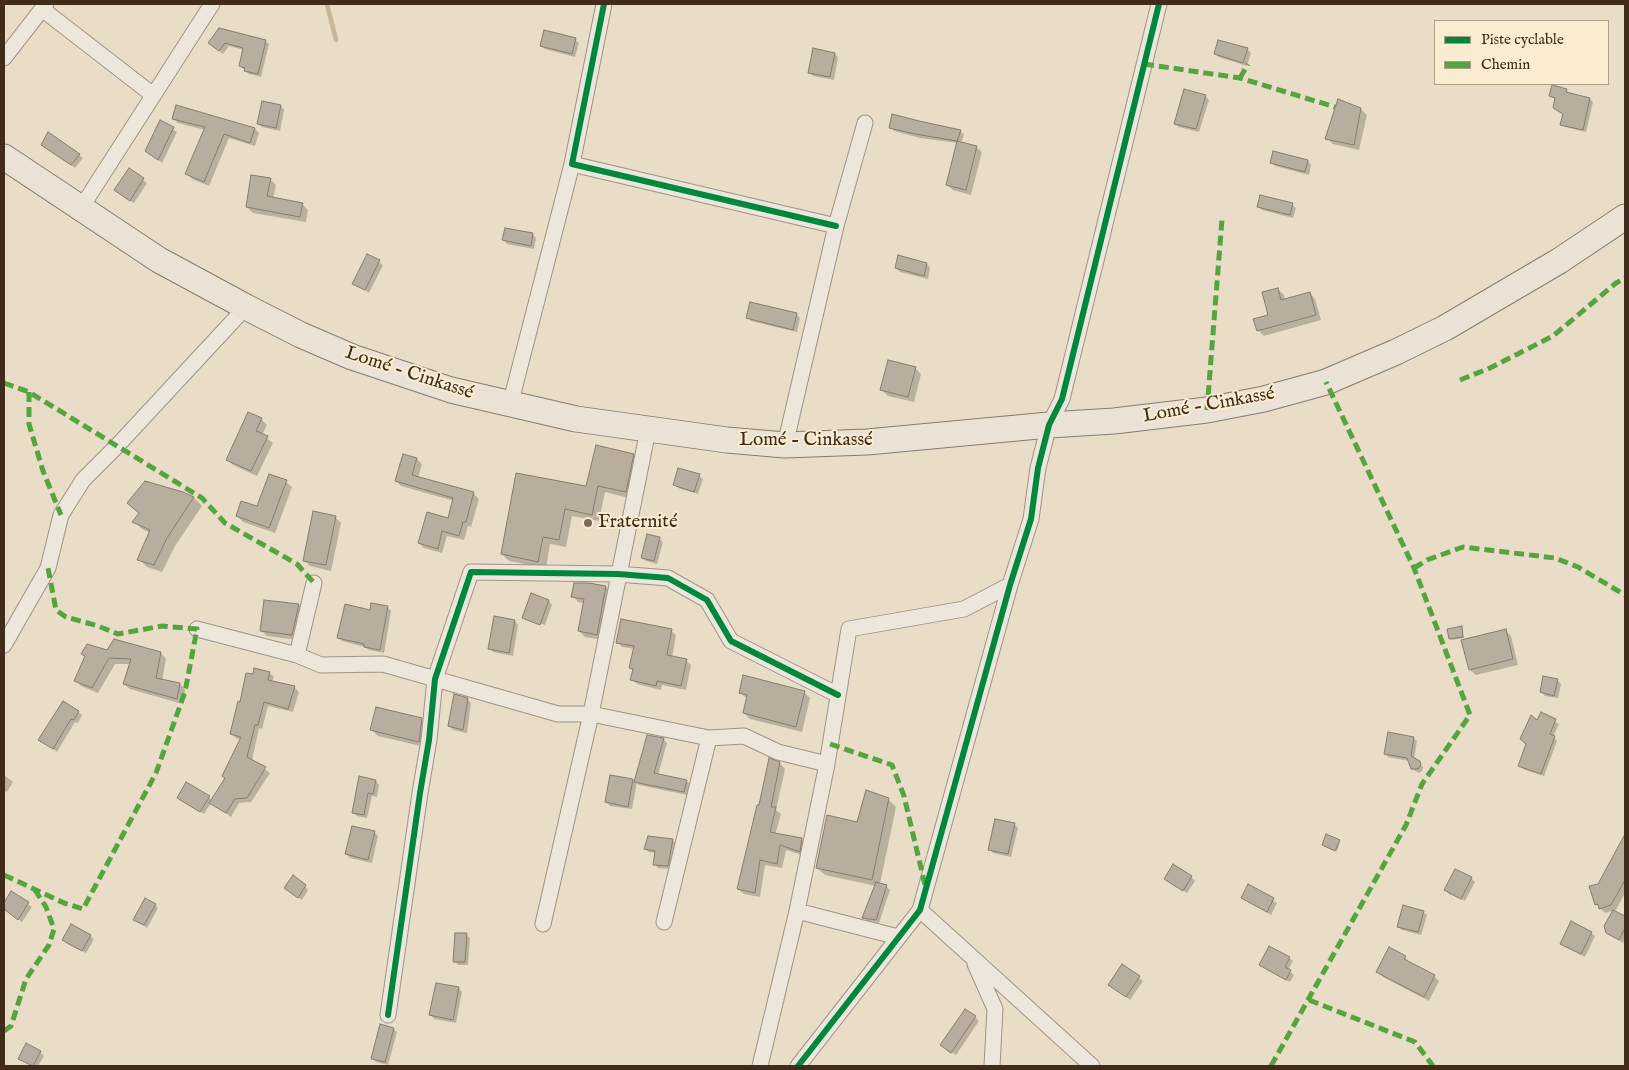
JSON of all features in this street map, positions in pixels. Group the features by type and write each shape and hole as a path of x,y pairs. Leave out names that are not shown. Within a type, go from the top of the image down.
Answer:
{"highway":[{"name":"Lomé - Cinkassé","path":"4,157 159,260 301,335 352,357 451,390 576,419 728,440 785,445 867,442 1049,425 1114,421 1207,410 1264,399 1326,382 1396,352 1445,328 1559,261 1625,217"}],"street":[{"path":"81,208 212,4"},
{"path":"510,405 572,164 604,4"},
{"path":"798,1066 920,910 1010,584 1031,520 1038,468 1049,425 1062,399 1159,4"},
{"path":"4,58 44,7 153,95"},
{"path":"785,445 836,226 865,123"},
{"path":"572,164 836,226"},
{"path":"4,645 48,568 61,516 83,480 246,307"},
{"path":"543,924 591,714 648,430"},
{"path":"388,1015 429,740 434,679 471,572 618,574 668,578 707,600 731,641 838,695"},
{"path":"297,655 314,582"},
{"path":"760,1066 797,911 827,764 849,629 964,609 1010,584"},
{"path":"197,629 297,655 321,665 383,664 558,714 591,714 709,738 744,736 778,752 827,764"},
{"path":"664,922 709,738"},
{"path":"920,910 1092,1066"},
{"path":"797,911 898,937"},
{"path":"973,958 995,1009 992,1066"}],"building":[{"path":"219,28 266,40 258,74 244,71 245,68 239,66 243,48 225,43 219,51 208,43"},
{"path":"544,30 576,38 572,54 540,46"},
{"path":"1218,40 1248,48 1243,63 1214,54"},
{"path":"813,48 835,53 830,77 808,73"},
{"path":"1552,85 1567,89 1566,92 1590,98 1583,130 1560,125 1563,114 1553,108 1555,98 1549,96"},
{"path":"1184,89 1206,95 1196,129 1174,124"},
{"path":"1338,99 1361,108 1354,145 1325,139"},
{"path":"262,101 281,105 276,128 257,124"},
{"path":"176,105 255,128 250,143 224,134 204,182 185,174 205,127 172,119"},
{"path":"892,114 961,130 957,141 889,128"},
{"path":"160,120 174,127 158,160 145,151"},
{"path":"48,132 80,154 71,165 41,145"},
{"path":"957,141 977,146 966,190 946,185"},
{"path":"1273,151 1308,160 1305,172 1270,163"},
{"path":"129,168 144,178 130,201 114,190"},
{"path":"251,175 271,178 267,196 303,203 300,217 246,207"},
{"path":"1260,195 1293,203 1290,215 1257,207"},
{"path":"505,228 533,233 531,246 502,240"},
{"path":"367,254 380,260 365,290 352,284"},
{"path":"898,255 927,263 924,276 895,268"},
{"path":"1278,288 1281,300 1310,292 1316,315 1257,331 1253,319 1268,315 1262,292"},
{"path":"750,302 797,313 793,330 746,318"},
{"path":"888,360 916,367 908,397 880,390"},
{"path":"248,412 262,418 256,431 268,436 251,471 226,460"},
{"path":"596,445 634,454 626,492 598,486 592,515 565,509 559,540 543,537 538,562 501,554 516,473 586,486"},
{"path":"403,454 417,458 412,475 474,492 466,522 463,522 459,536 442,531 438,549 418,543 427,512 448,518 453,498 395,481"},
{"path":"678,468 700,474 694,492 673,485"},
{"path":"269,474 287,480 269,528 236,516 241,501 257,506"},
{"path":"145,481 194,497 167,538 154,565 137,560 150,530 132,522 139,513 127,503"},
{"path":"313,511 336,516 326,565 303,561"},
{"path":"647,534 660,537 654,561 641,558"},
{"path":"574,583 606,586 597,635 578,631 584,599 571,597"},
{"path":"531,593 549,600 540,625 522,618"},
{"path":"264,600 299,604 292,635 260,631"},
{"path":"371,603 388,606 380,650 337,638 345,604 370,610"},
{"path":"494,616 515,620 509,653 488,649"},
{"path":"621,619 672,629 667,655 687,659 681,686 657,681 656,686 630,680 633,669 629,668 634,646 616,643"},
{"path":"1462,626 1463,637 1449,639 1447,629"},
{"path":"1506,629 1513,659 1469,670 1461,640"},
{"path":"114,639 161,652 156,678 180,683 177,699 123,684 131,659 109,658 92,688 74,681 85,656 81,654 87,644 107,650"},
{"path":"254,668 270,672 268,680 295,686 288,709 264,702 258,725 255,725 247,757 266,767 247,798 235,799 226,813 209,803 225,778 222,776 241,737 230,734 238,701 240,702 246,673 253,674"},
{"path":"743,675 805,691 796,727 743,713 747,695 739,693"},
{"path":"1543,676 1558,679 1554,696 1540,692"},
{"path":"454,694 468,698 463,730 448,726"},
{"path":"63,701 79,711 74,720 71,719 53,749 38,740"},
{"path":"376,707 422,718 419,742 370,730"},
{"path":"1541,712 1556,719 1550,734 1555,736 1541,774 1518,766 1526,744 1520,739 1531,715 1537,720"},
{"path":"1388,732 1414,737 1411,756 1420,761 1421,765 1418,769 1411,769 1407,758 1384,754"},
{"path":"647,735 664,738 654,773 687,780 684,792 634,782"},
{"path":"769,758 780,762 771,807 776,807 770,832 802,838 800,852 780,845 777,864 760,860 755,893 737,889"},
{"path":"610,775 633,779 628,807 605,802"},
{"path":"359,776 376,780 373,794 368,793 364,815 352,813"},
{"path":"186,782 210,796 200,812 177,798"},
{"path":"866,790 889,798 872,880 816,868 827,815 857,822"},
{"path":"995,819 1015,823 1008,854 988,850"},
{"path":"352,826 375,831 368,860 345,854"},
{"path":"1326,834 1340,840 1335,851 1322,845"},
{"path":"1625,834 1625,880 1611,905 1599,909 1598,904 1595,905 1589,886 1598,884"},
{"path":"648,836 673,839 668,866 653,865 655,851 644,849"},
{"path":"1173,864 1192,876 1183,891 1164,879"},
{"path":"1455,869 1472,877 1461,899 1444,890"},
{"path":"293,875 306,885 298,898 284,888"},
{"path":"876,882 887,885 876,920 862,918"},
{"path":"1248,884 1274,898 1267,912 1241,898"},
{"path":"11,891 29,902 18,920 4,909 4,903"},
{"path":"145,898 156,904 144,925 133,920"},
{"path":"1403,905 1424,911 1418,932 1397,927"},
{"path":"1613,910 1625,916 1625,928 1619,940 1606,933 1604,926"},
{"path":"1571,921 1592,932 1581,954 1560,944"},
{"path":"71,924 91,935 82,951 62,940"},
{"path":"455,933 467,933 465,962 453,962"},
{"path":"1269,946 1290,957 1285,967 1291,970 1286,980 1259,965"},
{"path":"1389,947 1406,956 1404,959 1435,975 1424,997 1376,972"},
{"path":"1122,964 1140,976 1126,997 1108,985"},
{"path":"436,983 459,987 453,1020 429,1015"},
{"path":"965,1009 976,1016 951,1053 940,1045"},
{"path":"380,1024 394,1028 385,1062 371,1059"},
{"path":"26,1043 41,1051 33,1066 18,1059"}],"waterway":[{"path":"327,4 336,40"}],"marked path":[{"path":"1144,64 1240,78 1335,107"},
{"path":"1240,78 1248,64"},
{"path":"1207,410 1222,219"},
{"path":"1460,380 1490,368 1553,336 1616,283 1625,278"},
{"path":"1271,1066 1406,825 1422,784 1470,715 1414,568 1326,382"},
{"path":"4,383 29,392 202,498 225,523 297,564 314,583"},
{"path":"29,392 29,424 43,471 61,515"},
{"path":"1414,568 1427,560 1463,547 1555,558 1578,567 1625,595"},
{"path":"4,875 64,903 83,909 156,773 185,692 197,629 162,626 118,634 66,617 56,610 48,568"},
{"path":"830,744 892,765 904,796 925,885"},
{"path":"4,1031 11,1026 26,979 49,945 54,929 46,907 35,890"},
{"path":"1309,1000 1415,1042 1433,1066"}],"cycle path":[{"path":"604,4 572,164 836,226"},
{"path":"798,1066 920,910 1010,585 1031,519 1038,468 1049,425 1062,399 1159,4"},
{"path":"388,1015 429,740 435,679 471,572 618,574 668,578 707,600 731,641 838,695"}],"place":[{"name":"Fraternité","path":"588,523"}]}
